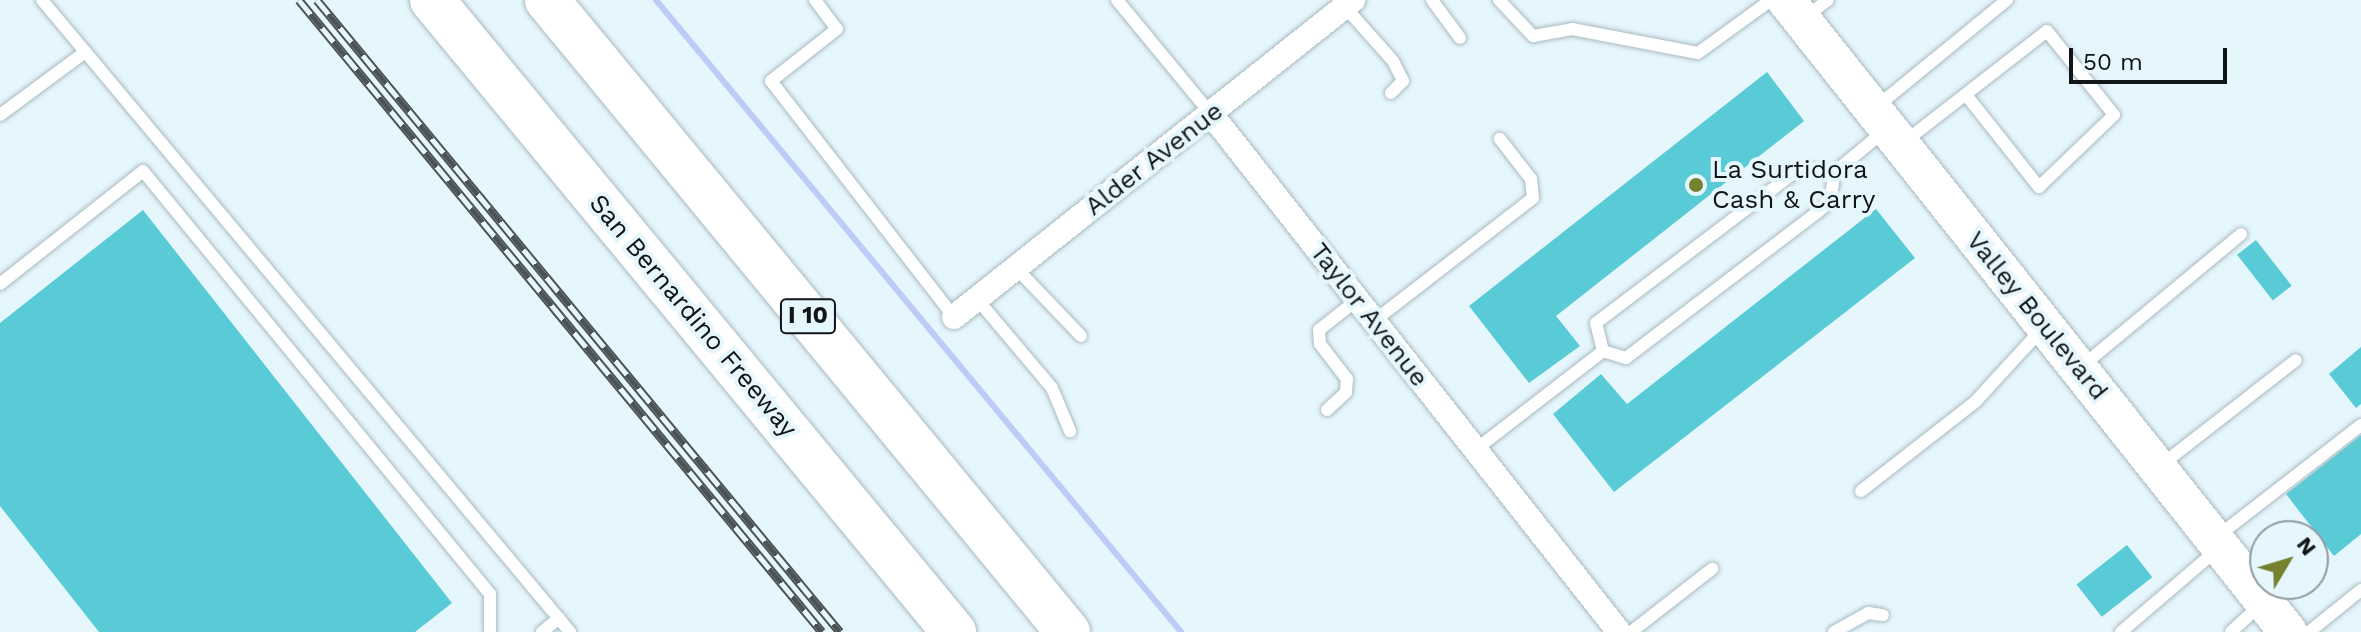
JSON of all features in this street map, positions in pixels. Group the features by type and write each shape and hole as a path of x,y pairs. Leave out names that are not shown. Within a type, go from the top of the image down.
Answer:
{"highway":[{"name":"San Bernardino Freeway","path":"432,0 954,632"},
{"name":"I 10","path":"547,0 1068,632"}],"main road":[{"name":"Valley Boulevard","path":"1797,5 1887,128 2288,632"}],"street":[{"name":"Alder Avenue","path":"954,317 1349,4"},
{"name":"Taylor Avenue","path":"1211,114 1619,632"}],"lane":[{"path":"42,0 570,632"},
{"path":"815,0 837,29 771,81 954,317"},
{"name":"Taylor Avenue","path":"1117,0 1211,114"},
{"path":"1432,0 1460,38"},
{"path":"1499,0 1533,36 1572,29 1698,53 1797,5"},
{"path":"1603,351 1626,358 1830,202 1835,172 1887,128 2007,0"},
{"path":"1349,4 1393,61 1403,81 1391,93"},
{"path":"1887,128 1967,96 2047,31 2114,115 2039,187 1967,96"},
{"path":"0,115 85,52"},
{"path":"1374,321 1533,198 1531,179 1500,139"},
{"path":"1603,351 1596,323 1800,168 1835,172"},
{"path":"0,284 143,171 490,594 490,632"},
{"path":"2079,369 2241,234"},
{"path":"1016,268 1081,336"},
{"path":"977,299 1052,388 1070,431"},
{"path":"1327,410 1346,392 1347,379 1320,344 1319,330 1357,300"},
{"path":"1861,491 1976,401 2045,326"},
{"path":"1475,450 1603,351"},
{"path":"2158,468 2296,360"},
{"path":"2121,632 2217,544 2361,425"},
{"path":"1631,632 1712,569"},
{"path":"2309,632 2361,590"},
{"path":"2231,632 2264,602"},
{"path":"1834,632 1868,613 1883,615"},
{"path":"542,632 559,618"}],"building":[{"path":"1767,72 1804,121 1556,316 1580,346 1529,383 1469,306"},
{"path":"1876,209 1915,258 1614,492 1553,414 1601,374 1627,404"},
{"path":"143,210 452,603 415,632 99,632 0,506 0,323"},
{"path":"2256,240 2292,286 2273,300 2237,255"},
{"path":"2361,347 2361,404 2356,408 2329,374"},
{"path":"2361,435 2361,534 2334,556 2329,550 2329,520 2306,520 2286,494"},
{"path":"2127,545 2152,577 2102,617 2077,584"}],"waterway":[{"path":"656,0 1181,632"}],"railway":[{"path":"299,0 822,632"},
{"path":"317,0 840,632"}],"place":[{"name":"La Surtidora Cash & Carry","path":"1696,185"}]}
